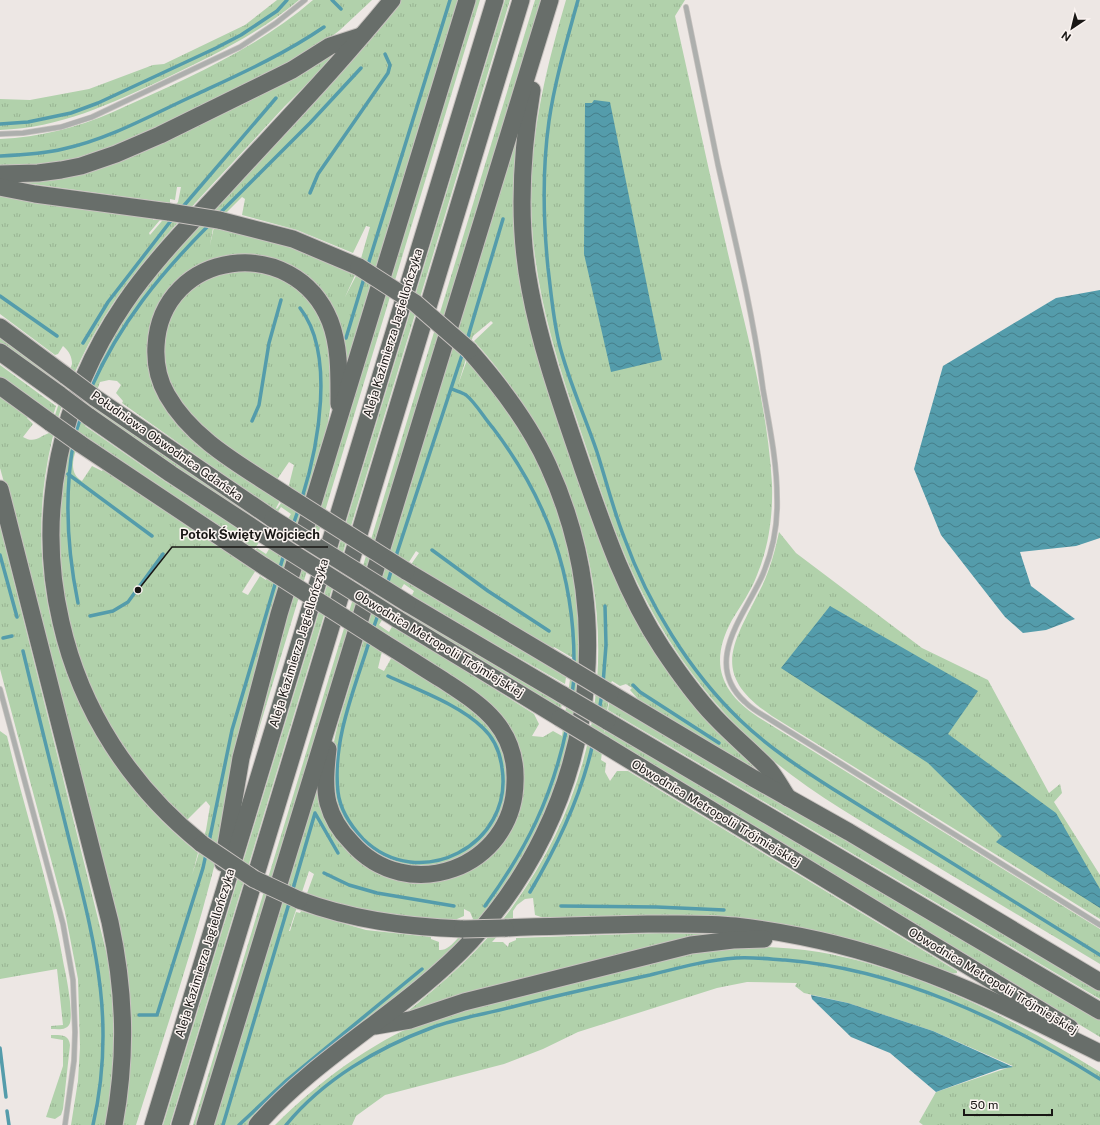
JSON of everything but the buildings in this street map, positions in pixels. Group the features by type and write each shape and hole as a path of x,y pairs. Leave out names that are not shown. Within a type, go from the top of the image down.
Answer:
{"highway":[{"path":"392,0 170,246 125,302 103,337 81,383 68,416 58,458 51,515 53,578 64,635 78,679 101,726 129,769 160,806 202,844 254,879 299,900 330,911 386,923 463,929 601,924 691,924 735,926 840,946 910,967 992,1001 1100,1053"},
{"path":"211,934 241,758 279,614 339,417 352,381 467,0"},
{"name":"Aleja Kazimierza Jagiellończyka","path":"153,1125 494,0"},
{"path":"180,1125 521,0"},
{"path":"205,1125 309,781 332,716 550,0"},
{"path":"543,24 524,145 522,228 534,312 558,394 609,542 627,584 654,635 692,690 726,729 767,767 788,798"},
{"path":"0,174 38,173 61,170 81,166 116,154 279,76 330,46 361,36"},
{"path":"0,187 34,194 219,220 293,239 359,267 416,303 469,350 499,384 527,426 548,464 572,528 583,576 588,631 586,690 582,717 570,770 555,813 535,854 515,886 470,943 433,977 304,1081 269,1112 258,1125"},
{"path":"339,417 338,356 330,321 323,307 314,295 295,277 285,271 255,262 231,262 205,271 191,280 170,303 162,315 158,328 155,351 158,372 167,395 184,419 212,445 286,495 406,571 1100,982"},
{"name":"Południowa Obwodnica Gdańska","path":"0,327 94,397 274,519 338,560"},
{"name":"Południowa Obwodnica Gdańska","path":"0,352 170,474 332,579"},
{"path":"0,386 79,443 264,567 482,707 496,722 505,736 516,766 515,795 508,819 496,839 476,858 455,869 426,876 401,873 388,869 376,864 358,851 341,831 328,804 325,773 332,716"},
{"path":"0,489 108,916 119,966 124,1044 121,1090 114,1125"},
{"name":"Obwodnica Metropolii Trójmiejskiej","path":"338,560 407,603 1100,1011"},
{"name":"Obwodnica Metropolii Trójmiejskiej","path":"332,579 1100,1046"},
{"path":"373,1026 410,1020 464,1002 692,945 733,940 809,940"}],"lane":[{"path":"0,134 23,133 61,127 92,117 240,47 276,23 305,0"},
{"path":"686,7 718,163 756,334 778,495 776,523 767,561 758,584 734,629 726,652 727,673 732,687 744,702 766,718 1100,925"},
{"path":"0,689 63,924 73,980 75,1032 74,1061 65,1125"}],"green space":[{"path":"277,0 299,0 251,34 234,44 164,79 104,106 64,120 43,125 0,130 0,99 30,100 89,89 153,65 164,64 245,25"},
{"path":"313,0 372,0 340,30 318,47 256,81 107,151 63,163 0,168 0,139 58,131 85,123 113,112 217,63 267,35"},
{"path":"401,0 462,0 346,381 343,379 342,351 336,323 328,306 315,288 298,274 280,264 259,258 238,257 217,261 198,269 180,283 170,295 161,309 153,331 151,348 152,366 160,392 169,408 180,422 207,447 221,458 282,497 276,508 277,509 283,500 285,501 294,465 289,462 276,481 220,443 202,428 186,411 174,393 166,373 163,343 166,330 174,310 182,299 197,285 224,272 234,270 254,270 271,274 285,280 298,289 309,301 324,329 331,361 332,395 327,429 319,462 269,627 257,675 237,742 216,860 194,938 136,1125 121,1125 128,1082 131,1026 123,951 30,576 0,468 0,394 29,415 27,418 33,424 23,437 31,440 37,439 49,433 72,361 68,352 63,346 58,354 55,355 0,314 0,196 153,217 153,220 160,220 149,233 150,235 178,202 181,187 177,187 175,200 170,199 170,203 18,182 17,179 73,172 121,157 279,81 332,50 335,50 319,71 175,226 121,292 104,317 75,372 53,437 42,503 43,569 54,633 76,695 107,753 148,806 198,853 192,875 206,830 210,806 206,801 186,821 165,802 146,781 112,734 87,682 77,654 69,627 61,587 58,546 59,506 64,466 73,428 86,390 103,353 136,300 192,231 321,93 382,24","holes":["242,197 245,199 242,215 297,230 353,253 366,226 370,227 356,276 345,297 356,273 304,251 251,235 214,227 210,245 213,228 211,228","109,380 117,381 121,385 116,393 123,401 122,403 277,513 281,507 291,514 266,554 257,548 253,553 271,564 266,580 260,576 248,595 242,592 256,570 104,468 102,471 92,466 82,481 77,477 74,472 73,461 76,449 81,439 251,554 260,541 166,482 85,426 91,409 267,529 270,525 92,403 100,382"]},
{"path":"473,0 480,0 245,775 251,731"},
{"path":"505,0 510,0 170,1125 163,1125"},
{"path":"535,0 543,0 202,1125 193,1125"},
{"path":"566,0 685,0 675,16 716,204 762,402 770,457 772,484 772,507 765,553 755,581 732,620 725,635 721,649 720,663 722,675 727,686 745,707 758,717 1100,929 1100,964 856,818 785,770 750,739 714,702 683,661 655,617 633,574 616,534 570,401 553,344 535,257 531,197 537,122 541,97"},
{"path":"516,143 517,145 514,186 516,227 520,266 527,305 536,343 559,420 581,486 601,539 623,591 665,665 686,695 710,722 763,773 760,775 636,701 637,698 630,690 632,688 626,684 620,686 612,681 611,683 604,733 606,728 1100,1019 1100,1037 604,736 601,760 606,763 605,772 610,781 617,771 628,771 957,971 957,973 946,972 926,963 860,942 809,930 761,923 668,917 544,921 544,918 535,915 533,898 525,899 517,905 513,911 513,919 492,942 503,942 508,947 509,943 516,940 516,938 660,933 708,934 710,936 462,998 402,1017 476,951 513,906 554,837 582,765 596,691 597,617 585,544 560,472 523,404 474,341 493,323 491,321 473,336 458,385 468,357 503,401 533,448 549,481 569,538 579,597 582,656 576,716 562,774 540,830 510,882 473,929 447,955 391,1004 304,1073 276,1098 250,1125 212,1125 316,784 319,786 331,827 354,857 385,875 419,882 454,877 485,861 509,833 522,793 523,773 520,754 508,726 502,718 492,707 464,685 385,639 378,668 384,671 393,655 457,693 469,702 490,722 501,738 510,766 511,786 510,796 498,828 477,851 451,865 422,870 393,866 367,853 346,831 333,799 330,781 332,752 338,724 514,144","holes":["416,551 419,553 410,566 552,650 554,647 573,658 562,736 553,731 543,737 532,736 539,724 534,714 393,625 389,632 379,625 404,584 414,591 411,597 565,684 567,671 421,583 419,586 405,577 409,562","309,871 314,874 306,896 325,902 380,914 418,920 457,923 457,919 464,916 464,909 470,912 473,919 453,943 444,950 439,950 439,942 431,939 431,937 366,930 301,911 300,913 296,912 289,931"]},
{"path":"0,336 64,383 62,389 0,343"},
{"path":"0,365 56,406 52,419 0,381"},
{"path":"0,525 108,959 111,980 114,1042 109,1104 105,1125 71,1125 78,1081 80,1047 78,979 65,912 0,669"},
{"path":"779,532 796,553 922,648 988,680 1049,793 1060,784 1062,793 1054,802 1100,875 1100,919 772,716 752,700 739,686 733,671 732,656 742,625 767,574"},
{"path":"403,609 562,702 561,710 401,613"},
{"path":"610,697 1100,990 1100,999 608,710"},
{"path":"0,731 7,736 59,937 71,1011 69,1026 62,1029 51,1029 51,1026 63,1025 57,969 0,979"},
{"path":"744,946 819,952 857,960 929,984 999,1015 1034,1033 1100,1072 1100,1125 923,1125 919,1122 936,1092 1013,1066 933,1031 848,1003 804,993 795,986 797,983 747,982 717,988 578,1032 543,1049 504,1064 385,1095 356,1116 352,1125 275,1125 309,1093 346,1065 385,1040 427,1020 674,956"},
{"path":"51,1035 61,1035 66,1037 70,1045 63,1109 61,1115 55,1119 46,1117 63,1066 63,1040 51,1038"}],"water":[{"path":"594,100 610,102 662,360 611,372 584,254 585,103 592,103"},
{"path":"1100,290 1100,538 1076,546 1020,552 1031,586 1075,619 1046,630 1023,633 1005,617 941,535 914,469 943,366 1056,298"},
{"path":"830,606 978,691 948,734 1056,813 1100,889 1100,908 996,842 1002,836 928,763 781,668"},
{"path":"811,995 848,1003 933,1031 1013,1067 1000,1069 936,1092 890,1053 851,1037 812,999"}],"waterway":[{"path":"0,124 28,122 71,113 98,103 241,35 277,11 287,0"},
{"path":"332,0 341,9"},
{"path":"367,268 450,0"},
{"path":"578,0 555,90 549,121 545,158 545,231 552,305 563,357 597,452 620,526 645,587 658,611 687,658 721,701 751,730 773,748 833,789 1100,955"},
{"path":"0,156 55,151 80,145 114,133 261,64 324,27"},
{"path":"310,193 318,174 388,73 390,65 385,54"},
{"path":"218,215 310,123 361,68"},
{"path":"181,209 276,98"},
{"path":"83,343 108,302 173,218"},
{"path":"467,340 503,219"},
{"path":"91,388 102,364 128,321 143,300 174,262 210,224"},
{"path":"346,338 365,275"},
{"path":"0,296 57,336"},
{"path":"252,421 259,405 269,343 281,300"},
{"path":"300,308 311,327 318,350 321,375 318,428 314,453 302,498"},
{"path":"395,559 463,352"},
{"path":"452,389 470,398 477,406 512,455 529,482 543,511 563,570 573,633 574,666"},
{"path":"75,435 81,416"},
{"path":"73,445 68,485 68,524 71,563 78,603"},
{"path":"68,474 152,536"},
{"path":"293,525 299,508"},
{"path":"432,550 488,591 549,631"},
{"path":"90,616 113,611 128,602 163,554"},
{"path":"279,571 284,554"},
{"path":"0,555 17,617"},
{"path":"387,585 392,568"},
{"path":"209,842 232,730 276,581"},
{"path":"603,684 606,645 605,606"},
{"path":"373,629 379,612"},
{"path":"3,638 12,636"},
{"path":"370,639 346,714 338,753 337,773 339,799 350,823 363,839 386,855 410,862 435,861 458,853 478,839 493,819 502,795 502,768 500,757 491,737 483,728 463,712 388,676"},
{"path":"23,651 94,946 103,1015 103,1050 100,1087 93,1125"},
{"path":"572,695 574,678"},
{"path":"633,685 640,692 719,743"},
{"path":"599,711 602,694"},
{"path":"485,906 513,864 546,800 561,753 567,727"},
{"path":"530,892 568,820 582,782 593,743"},
{"path":"292,892 315,813 338,853"},
{"path":"139,1015 157,1015 203,868 206,854"},
{"path":"324,873 349,885 377,893 454,906"},
{"path":"223,1125 290,900"},
{"path":"561,906 657,907 724,910"},
{"path":"286,1125 317,1094 352,1067 391,1045 431,1028 461,1019 564,994 682,967 736,958 785,960 827,965 868,974 909,986 988,1018 1064,1057 1100,1079"},
{"path":"239,1125 287,1080 422,969"},
{"path":"0,1048 6,1097"},
{"path":"7,1111 9,1125"}],"place":[{"name":"Potok Święty Wojciech","path":"138,590"}]}
